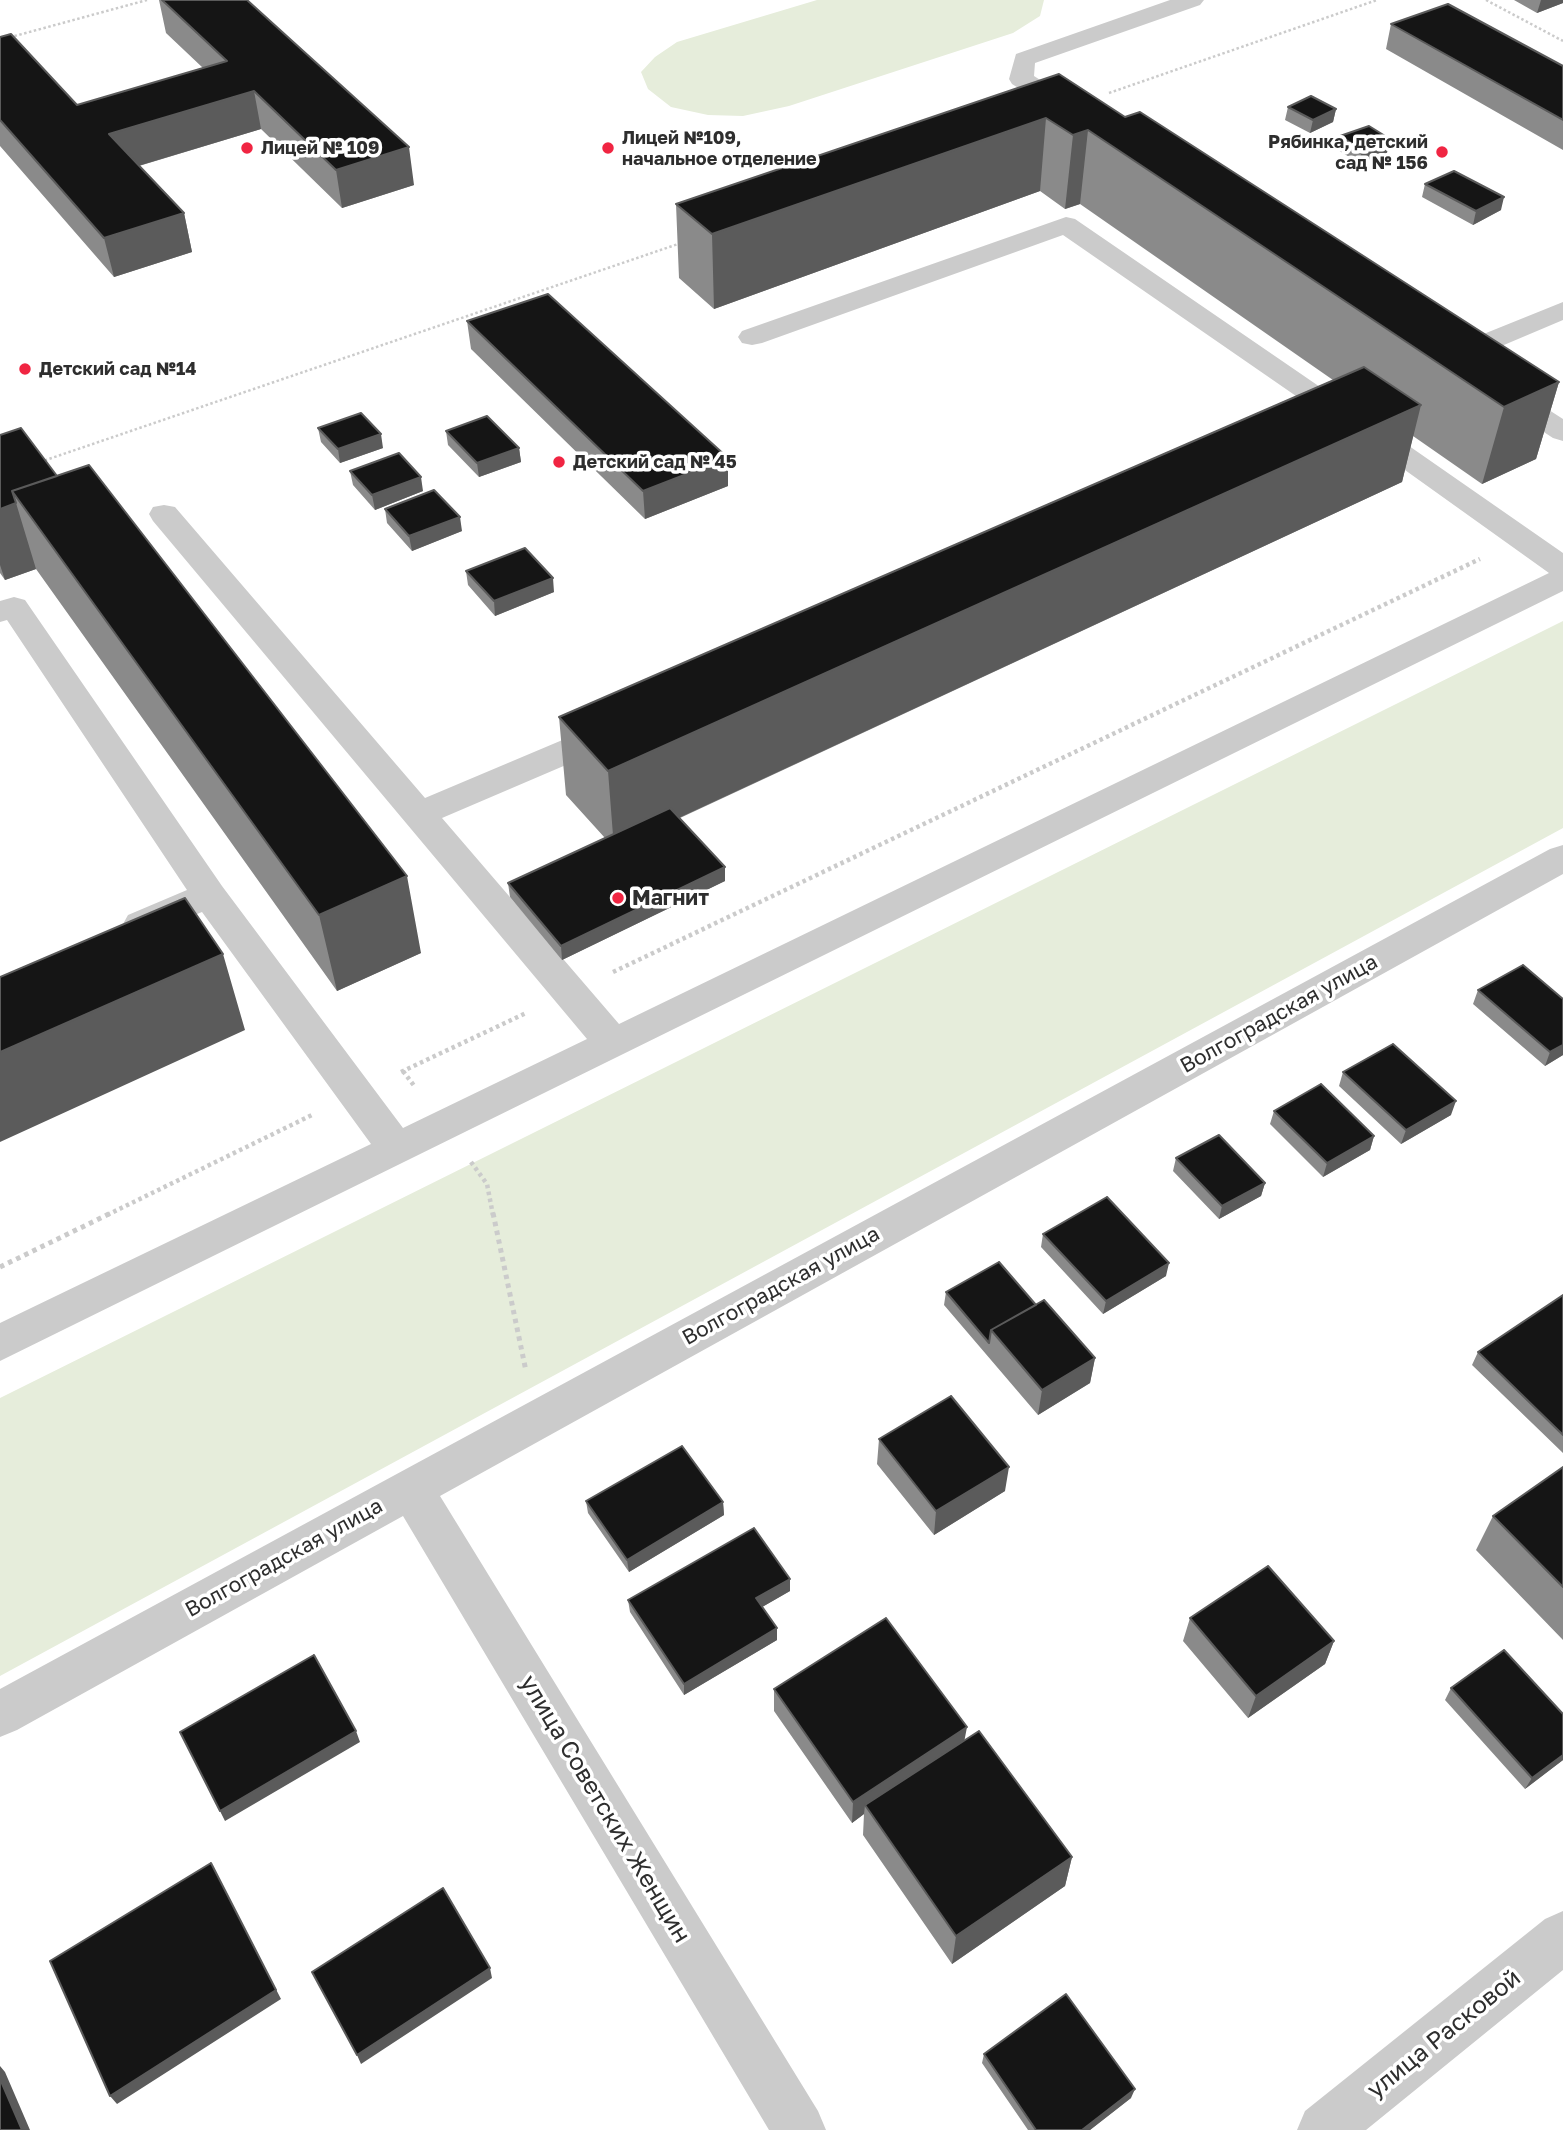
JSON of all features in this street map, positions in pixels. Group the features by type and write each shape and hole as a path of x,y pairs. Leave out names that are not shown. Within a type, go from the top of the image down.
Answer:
{"street":[{"path":"1090,123 1021,79 1024,59 1192,0"},
{"path":"751,337 1066,225 1350,418 1563,568"},
{"path":"1563,310 1457,363 1563,432"},
{"path":"1311,434 1350,418"},
{"path":"164,514 613,1044"},
{"path":"0,1343 1563,579"},
{"path":"0,612 14,607 209,895 397,1149"},
{"path":"419,814 635,722"},
{"name":"Волгоградская улица","path":"0,1714 1563,858"},
{"path":"111,937 209,895"},
{"name":"улица Советских Женщин","path":"411,1489 799,2130"},
{"name":"улица Расковой","path":"1324,2130 1563,1937"}],"path":[{"path":"0,40 147,0"},
{"path":"1067,108 1377,0"},
{"path":"1486,0 1563,41"},
{"path":"37,464 693,239"},
{"path":"0,1267 403,1071 1522,539"},
{"path":"403,1071 487,1184 537,1420"}],"green space":[{"path":"817,0 1044,0 1040,16 1013,33 789,106 743,116 708,115 671,107 648,89 641,72 655,57 677,42"},
{"path":"1563,621 1563,828 0,1676 0,1398"}],"building":[{"path":"162,0 247,0 409,147 336,170 254,91 109,134 184,213 104,238 0,120 0,37 11,34 77,105 227,61"},
{"path":"1448,4 1563,66 1563,120 1391,24"},
{"path":"1059,74 1125,117 1140,112 1559,382 1504,407 1088,130 1073,135 1046,118 712,234 676,204"},
{"path":"1311,96 1336,109 1313,120 1288,107"},
{"path":"1369,126 1390,139 1362,150 1340,136"},
{"path":"1454,171 1504,197 1476,211 1425,184"},
{"path":"548,294 728,458 643,491 467,321"},
{"path":"1364,367 1421,405 608,771 559,717"},
{"path":"361,413 381,434 338,449 318,428"},
{"path":"487,416 519,448 477,463 446,431"},
{"path":"21,428 57,476 12,491 16,503 0,509 0,435"},
{"path":"399,453 421,477 372,495 350,471"},
{"path":"89,465 407,876 319,915 12,491"},
{"path":"434,490 460,517 409,536 385,509"},
{"path":"525,548 553,578 494,601 466,571"},
{"path":"670,808 725,867 561,946 508,883"},
{"path":"185,898 223,954 0,1052 0,977"},
{"path":"1523,965 1563,999 1563,1045 1550,1052 1478,990"},
{"path":"1393,1044 1456,1101 1406,1130 1343,1072"},
{"path":"1321,1084 1374,1136 1327,1163 1274,1111"},
{"path":"1219,1135 1265,1183 1222,1206 1176,1158"},
{"path":"1107,1197 1169,1263 1106,1301 1043,1234"},
{"path":"999,1262 1036,1305 991,1330 989,1343 946,1292"},
{"path":"1563,1295 1563,1435 1478,1352"},
{"path":"1044,1300 1095,1358 1042,1390 991,1330"},
{"path":"951,1396 1009,1467 936,1511 879,1439"},
{"path":"682,1446 723,1502 627,1560 586,1501"},
{"path":"1563,1467 1563,1587 1493,1516"},
{"path":"754,1528 790,1579 756,1598 777,1628 684,1684 628,1600"},
{"path":"1268,1566 1334,1641 1256,1696 1190,1618"},
{"path":"886,1618 967,1727 853,1802 774,1689"},
{"path":"1504,1650 1563,1714 1563,1755 1532,1778 1451,1688"},
{"path":"314,1655 356,1731 220,1811 180,1732"},
{"path":"979,1731 1072,1857 956,1936 865,1805"},
{"path":"211,1863 276,1990 110,2096 50,1961"},
{"path":"443,1888 490,1968 357,2055 312,1972"},
{"path":"1066,1994 1135,2089 1082,2130 1036,2130 984,2054"},
{"path":"0,2079 22,2130 0,2130"}],"place":[{"name":"Лицей № 109","path":"247,148"},
{"name":"Лицей №109, начальное отделение","path":"608,148"},
{"name":"Рябинка, детский сад № 156","path":"1442,152"},
{"name":"Детский сад №14","path":"25,369"},
{"name":"Детский сад № 45","path":"559,462"},
{"name":"Магнит","path":"618,898"}]}
